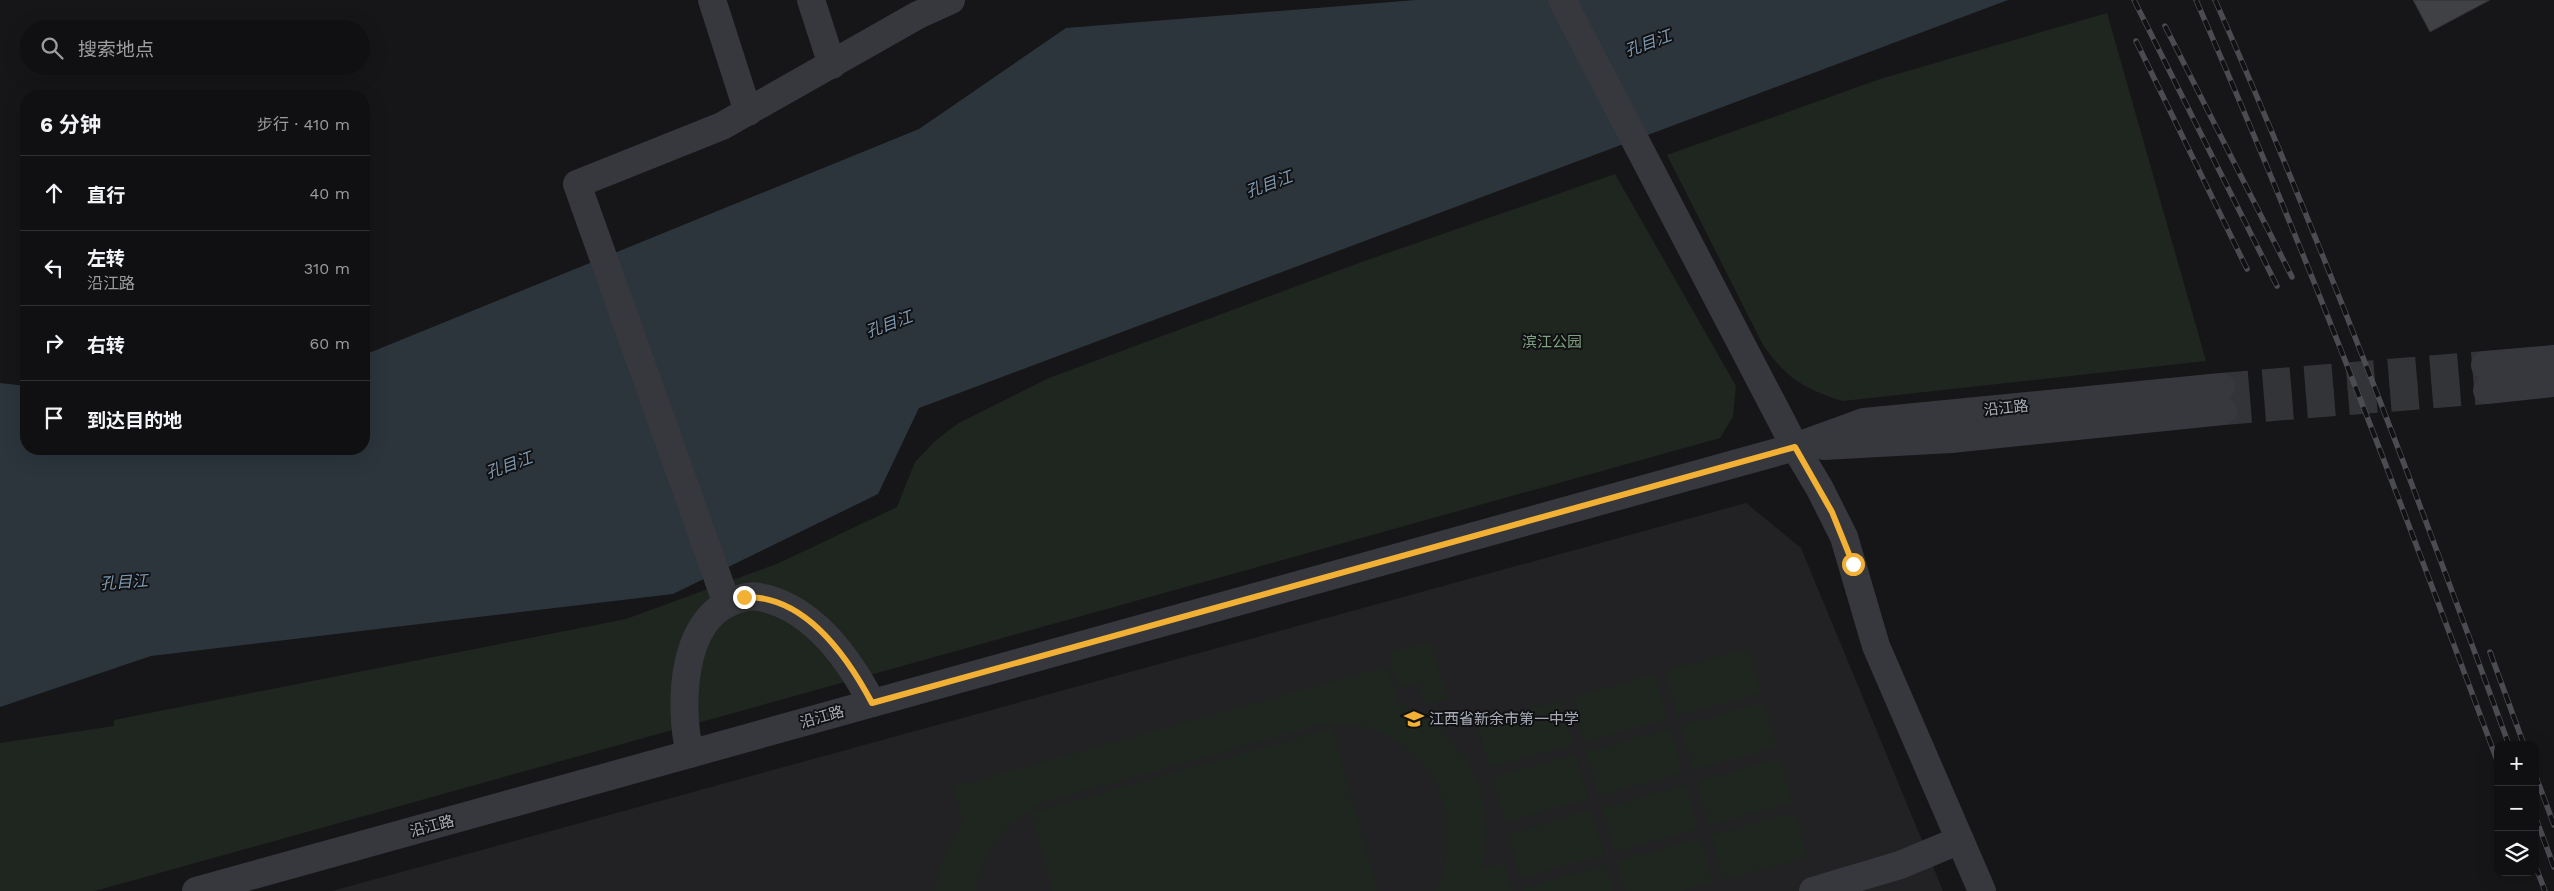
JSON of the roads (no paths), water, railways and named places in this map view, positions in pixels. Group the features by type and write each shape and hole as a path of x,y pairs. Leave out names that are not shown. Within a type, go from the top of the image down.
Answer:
{"street":[{"path":"712,0 748,112"},
{"path":"811,0 832,65"},
{"path":"732,591 586,181 694,138 748,112 832,65 916,8 951,0"},
{"path":"1562,0 1795,447 1820,489 1844,537 1876,646 1982,891"},
{"path":"2554,359 2486,378 2554,384"},
{"name":"沿江路","path":"196,891 265,882 690,754 1795,447 1864,422 2222,399"},
{"path":"732,591 779,604 818,628 848,662 872,703"},
{"path":"690,754 684,729 683,707 689,662 705,624 732,591"},
{"path":"1813,891 1900,865 1960,840"}],"water":[{"name":"孔目江","path":"1416,0 2008,0 919,408 878,494 673,594 151,656 0,707 0,383 20,385 20,455 370,455 370,353 919,129 1066,28"}],"tunnel":[{"path":"2221,387 2485,365"},
{"path":"2223,411 2487,390"}],"railway":[{"path":"2134,0 2277,286"},
{"path":"2196,0 2315,284 2494,752"},
{"path":"2215,0 2294,184 2368,370 2508,741"},
{"path":"2165,26 2292,277"},
{"path":"2136,41 2247,269"},
{"path":"2490,652 2523,741"},
{"path":"2539,785 2554,825"},
{"path":"2539,827 2554,867"},
{"path":"2539,875 2545,891"}],"place":[{"name":"江西省新余市第一中学","path":"1414,719"}],"park label":[{"name":"滨江公园","path":"1552,342"}]}
